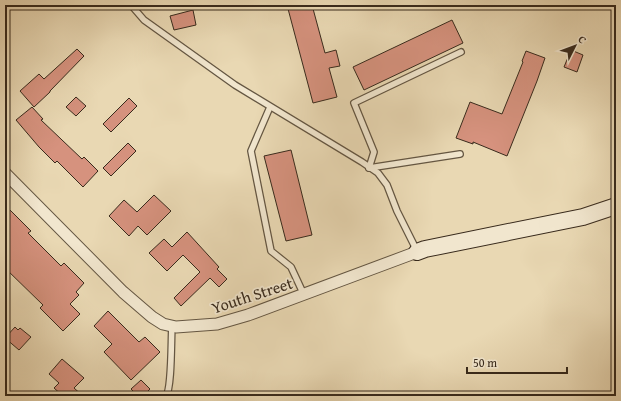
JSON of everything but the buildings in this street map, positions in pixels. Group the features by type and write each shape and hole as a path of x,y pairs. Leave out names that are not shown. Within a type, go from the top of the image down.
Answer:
{"street":[{"name":"Youth Street","path":"5,174 123,292 152,318 163,324 172,326 217,324 248,316 417,252"},
{"path":"417,252 425,248 583,217 616,206"}],"lane":[{"path":"131,5 144,20 235,85 378,173 387,185 397,211 417,252"},
{"path":"370,168 374,152 354,103 461,52"},
{"path":"270,106 251,151 270,251 291,267 304,295"},
{"path":"370,168 460,154"},
{"path":"166,396 168,393 170,372 172,326"}]}
